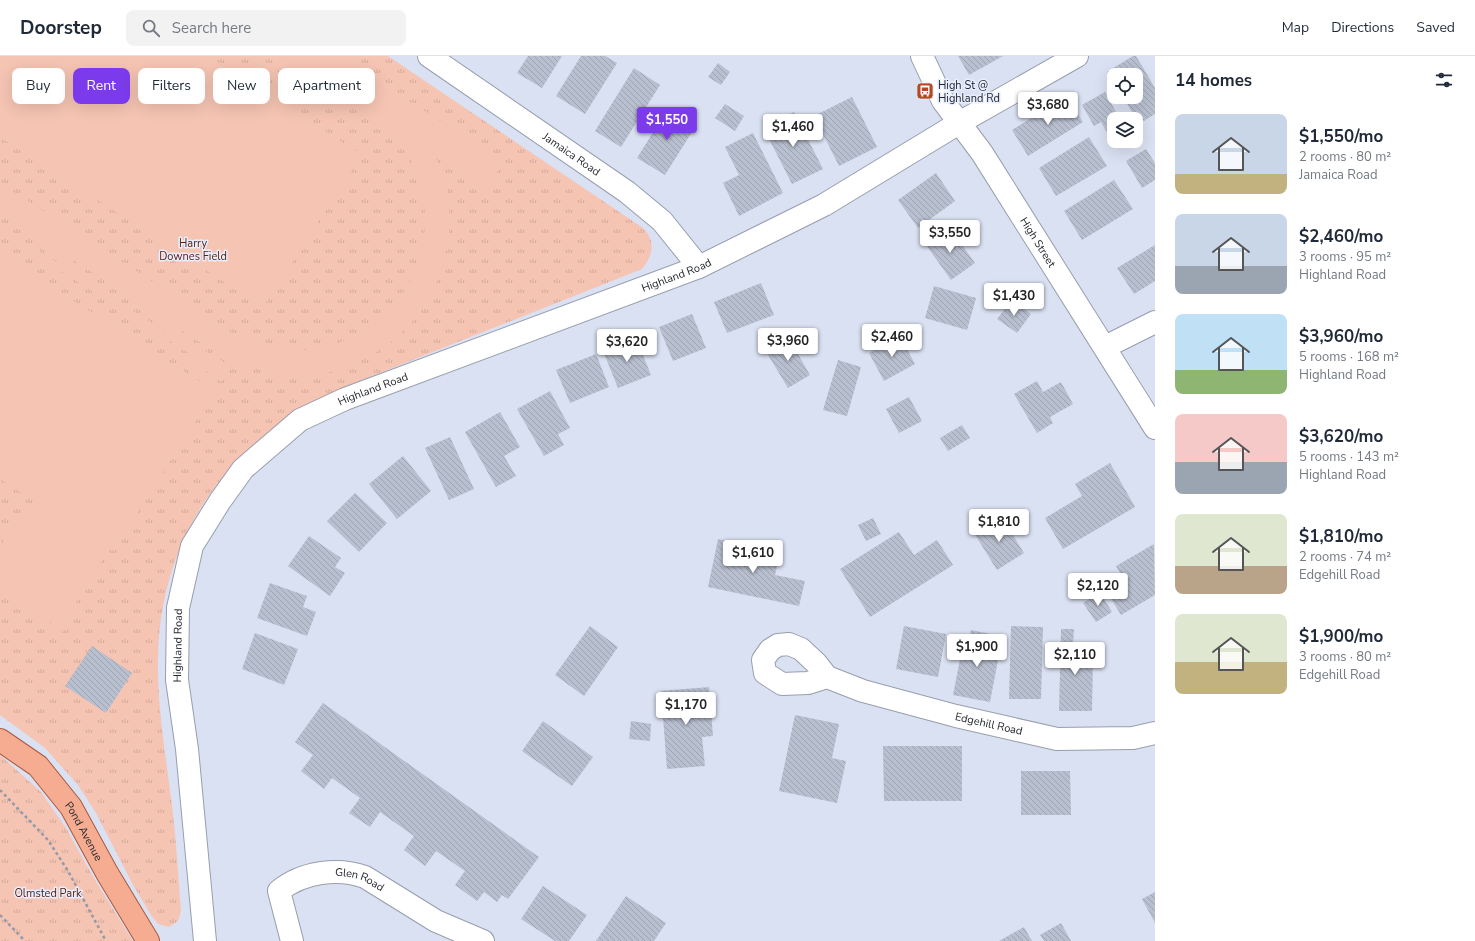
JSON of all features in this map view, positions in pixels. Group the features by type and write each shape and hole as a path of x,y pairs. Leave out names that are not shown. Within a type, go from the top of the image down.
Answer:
{"main road":[{"name":"Pond Avenue","path":"0,740 38,766 71,807 107,873 148,941"}],"street":[{"name":"Jamaica Road","path":"430,56 626,192 662,221 699,267"},
{"name":"High Street","path":"922,56 943,101 982,152 1155,428"},
{"name":"Highland Road","path":"205,941 187,749 177,680 178,608 192,546 224,495 243,469 300,420 395,379 519,336 699,267 824,205 959,123 1077,56"},
{"path":"1105,347 1155,322"},
{"name":"Edgehill Road","path":"827,677 863,691 908,704 1057,739 1133,738 1155,733"},
{"name":"Glen Road","path":"292,941 279,890 290,882 334,871 353,873 365,877 436,921 483,941"}],"path":[{"path":"0,790 25,815 52,846 68,871 106,941"},
{"path":"0,915 25,941"}],"green space":[{"name":"Harry Downes Field","path":"0,56 388,56 643,228 647,233 650,238 652,248 649,259 642,269 352,384 310,405 273,430 240,458 212,491 190,527 173,567 162,610 158,657 162,728 174,826 181,911 178,921 169,927 158,924 133,885 96,813 78,785 45,748 0,715"},
{"path":"0,56 209,56 228,68 213,68 213,104 270,104 270,95 278,101 278,104 283,104 362,155 263,307 0,137"},
{"path":"277,56 339,56 358,68 296,68"},
{"path":"375,79 504,162 485,190 435,156 444,177 450,215 447,250 436,283 429,298 405,330 381,350 352,365 322,374 292,376 265,371 238,362 211,349 0,213 0,183 232,333 253,342 275,348 309,350 320,348 351,338 377,321 398,299 414,274 423,245 425,214 420,184 407,154 400,144 384,128 351,104 375,104"},
{"path":"0,226 193,349 196,345 232,367 222,382 187,359 190,354 0,232"},
{"path":"0,254 215,391 113,551 109,549 68,616 71,628 56,634 51,622 0,587 2,546 5,536 10,526 17,518 40,505 0,479"},
{"name":"Olmsted Park","path":"0,755 41,792 66,828 92,875 133,941 0,941"}],"building":[{"path":"528,56 562,56 542,88 517,73"},
{"path":"581,56 605,56 617,63 585,114 556,96"},
{"path":"958,56 1003,56 969,75"},
{"path":"1133,56 1136,56 1155,88 1155,114 1143,122 1143,112 1132,112 1127,104 1143,104 1143,68 1114,68"},
{"path":"718,63 730,72 721,85 708,77"},
{"path":"634,68 660,85 621,147 595,131"},
{"path":"1105,92 1107,96 1107,104 1112,104 1116,112 1107,112 1107,132 1101,122 1094,126 1082,105"},
{"path":"1067,96 1083,122 1028,156 1012,130"},
{"path":"852,97 877,147 839,166 814,116"},
{"path":"725,104 744,116 735,131 715,118"},
{"path":"669,107 697,124 665,175 637,158"},
{"path":"794,112 823,169 792,184 763,127"},
{"path":"753,133 783,193 739,216 723,183 739,175 725,147"},
{"path":"1089,137 1107,166 1056,196 1039,168"},
{"path":"1146,149 1155,163 1155,180 1142,188 1126,161"},
{"path":"936,173 955,201 918,228 898,200"},
{"path":"1114,180 1133,209 1082,240 1064,211"},
{"path":"950,228 975,263 951,280 926,245"},
{"path":"1155,245 1155,281 1134,294 1117,268"},
{"path":"761,283 774,315 727,333 714,302"},
{"path":"934,286 976,298 967,330 925,318"},
{"path":"1012,300 1031,314 1017,333 997,319"},
{"path":"692,314 706,348 673,361 659,327"},
{"path":"900,336 915,364 884,381 869,353"},
{"path":"788,337 810,375 788,388 765,350"},
{"path":"636,338 651,375 618,388 603,351"},
{"path":"596,354 609,387 570,403 556,370"},
{"path":"838,360 861,367 847,416 823,410"},
{"path":"1037,381 1043,392 1061,382 1073,404 1050,417 1053,423 1037,433 1014,394"},
{"path":"550,391 570,428 558,434 564,445 544,456 517,409"},
{"path":"909,397 922,421 899,433 886,409"},
{"path":"500,412 520,447 504,456 516,476 496,487 465,432"},
{"path":"962,425 970,438 948,451 940,438"},
{"path":"450,437 474,489 449,500 425,448"},
{"path":"403,456 431,491 397,519 369,484"},
{"path":"1110,463 1135,507 1063,549 1045,518 1082,496 1075,484"},
{"path":"355,493 387,523 359,552 327,521"},
{"path":"1001,516 1024,553 997,570 974,533"},
{"path":"873,518 881,534 866,541 858,525"},
{"path":"899,532 914,555 937,540 953,565 870,617 840,569"},
{"path":"309,536 341,558 335,567 345,573 330,596 288,566"},
{"path":"718,539 780,552 775,575 805,581 799,606 708,587"},
{"path":"1154,544 1155,595 1121,615 1109,595 1127,585 1116,566"},
{"path":"270,583 307,596 303,607 316,612 307,636 257,618"},
{"path":"1100,592 1112,612 1096,622 1083,603"},
{"path":"590,626 618,647 584,696 555,675"},
{"path":"904,626 946,634 938,677 896,669"},
{"path":"1011,626 1043,627 1041,699 1009,699"},
{"path":"1061,629 1074,629 1073,644 1083,645 1083,661 1093,661 1092,711 1059,711"},
{"path":"971,630 995,635 992,654 999,655 990,702 953,695 962,649 967,650"},
{"path":"255,633 298,649 284,685 242,669"},
{"path":"92,646 132,673 106,713 65,686"},
{"path":"709,687 713,736 702,737 705,766 667,769 661,691"},
{"path":"323,703 539,857 508,899 502,895 497,902 484,892 477,901 455,885 465,871 436,851 425,866 404,850 414,836 380,812 370,827 349,813 360,798 332,778 324,789 301,771 313,755 295,742"},
{"path":"795,715 839,724 832,758 846,761 837,803 779,791"},
{"path":"543,721 593,757 572,786 522,751"},
{"path":"631,721 651,724 650,741 629,739"},
{"path":"883,746 962,746 962,801 884,801"},
{"path":"1021,771 1070,771 1071,815 1021,815"},
{"path":"543,886 587,915 569,941 555,941 521,919"},
{"path":"1155,892 1155,923 1142,899"},
{"path":"626,896 666,923 654,941 596,941"},
{"path":"1061,923 1071,941 1044,941 1040,935"},
{"path":"1024,927 1032,941 999,941"}],"place":[{"name":"High St @ Highland Rd","path":"925,91"}]}
